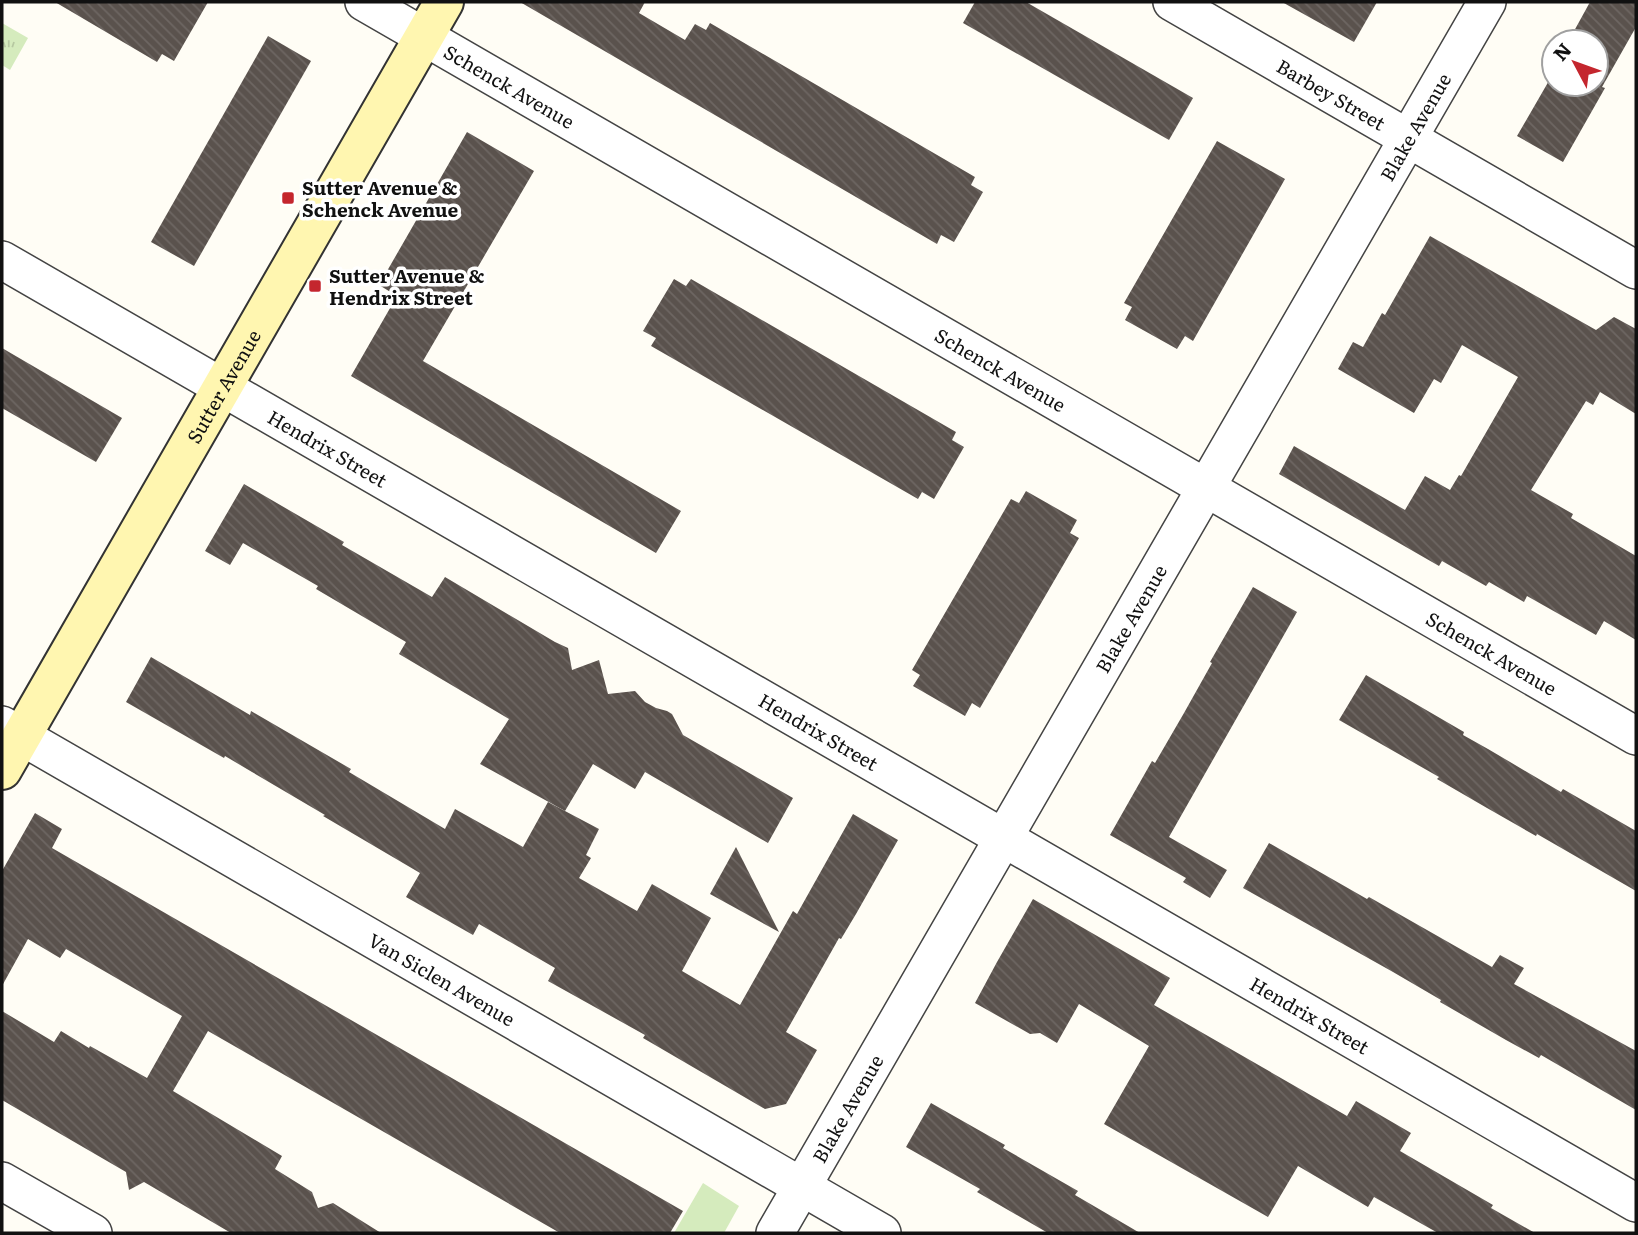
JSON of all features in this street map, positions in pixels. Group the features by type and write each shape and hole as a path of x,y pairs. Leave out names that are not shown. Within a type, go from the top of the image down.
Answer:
{"street":[{"name":"Schenck Avenue","path":"364,2 1636,736"},
{"name":"Sutter Avenue","path":"2,770 11,731 222,386 444,2"},
{"name":"Barbey Street","path":"1172,2 1636,270"},
{"name":"Blake Avenue","path":"775,1233 1487,2"},
{"name":"Hendrix Street","path":"2,260 1636,1203"},
{"name":"Van Siclen Avenue","path":"11,731 882,1233"},
{"path":"2,1181 93,1233"}],"green space":[{"path":"2,23 28,38 10,70 2,65"},
{"path":"703,1183 739,1206 724,1233 674,1233"}],"building":[{"path":"55,2 208,2 174,61 162,54 157,62"},
{"path":"520,2 645,2 639,13 685,40 695,24 706,30 710,23 975,177 971,185 983,192 954,242 941,235 937,244"},
{"path":"975,2 1026,2 1193,98 1169,140 963,23"},
{"path":"1282,2 1377,2 1354,42"},
{"path":"1590,2 1636,2 1636,27 1610,73 1610,28 1576,28"},
{"path":"268,36 311,61 194,266 151,242"},
{"path":"1540,96 1599,98 1563,162 1517,136"},
{"path":"467,132 534,171 423,361 681,511 656,553 351,376 397,296 379,285"},
{"path":"1217,141 1285,179 1193,341 1185,336 1177,349 1125,320 1132,307 1124,303"},
{"path":"1430,236 1596,330 1614,317 1636,329 1636,414 1600,392 1593,405 1586,401 1531,490 1573,514 1571,518 1636,556 1636,640 1604,621 1596,635 1527,596 1524,602 1489,582 1486,586 1442,561 1439,566 1279,474 1294,446 1405,510 1425,476 1450,490 1459,475 1461,476 1518,377 1462,345 1441,383 1434,379 1414,413 1338,369 1353,342 1363,347 1382,313 1385,315"},
{"path":"674,279 686,286 691,279 956,432 952,440 964,447 934,499 922,492 918,499 651,346 656,338 643,331"},
{"path":"2,348 122,418 96,462 2,408"},
{"path":"244,484 432,597 445,577 568,648 572,670 599,660 608,694 635,691 645,702 672,714 683,735 793,798 768,843 645,772 635,789 593,764 565,811 480,764 509,719 399,654 406,642 316,589 318,586 243,543 230,565 205,551"},
{"path":"1026,491 1077,520 1070,533 1079,538 980,708 972,703 965,716 913,686 920,675 912,670 1011,499 1019,503"},
{"path":"1253,587 1297,612 1169,837 1227,870 1210,898 1183,882 1186,878 1110,835 1152,761 1155,763 1184,713"},
{"path":"151,657 250,715 251,711 351,769 349,772 445,829 455,809 523,847 548,802 599,829 586,855 591,858 579,878 637,911 652,884 711,918 682,971 740,1005 793,911 797,914 853,814 898,840 786,1032 817,1050 786,1104 765,1109 643,1038 645,1035 548,981 555,968 479,924 473,935 406,897 420,873 225,756 224,758 126,702"},
{"path":"1366,675 1561,792 1563,789 1636,831 1636,891 1487,808 1437,779 1439,777 1339,720"},
{"path":"35,813 62,829 52,848 683,1211 670,1233 560,1233 208,1031 173,1091 282,1156 275,1169 312,1192 318,1208 333,1203 381,1233 231,1233 144,1182 129,1190 126,1172 2,1100 2,1011 54,1042 61,1031 147,1078 182,1016 66,949 60,958 28,939 2,986 2,871"},
{"path":"1269,843 1492,967 1500,955 1524,968 1514,984 1636,1051 1636,1110 1541,1055 1539,1058 1506,1040 1393,972 1243,888"},
{"path":"736,847 779,932 710,894"},
{"path":"1033,899 1170,978 1154,1005 1347,1116 1356,1101 1411,1133 1400,1151 1493,1205 1491,1208 1535,1233 1438,1233 1374,1197 1368,1207 1298,1166 1268,1217 1104,1124 1149,1046 1079,1004 1057,1043 1040,1033 1030,1034 975,1003"},
{"path":"931,1103 1005,1145 1003,1148 1078,1191 1075,1195 1140,1233 1048,1233 977,1192 980,1189 906,1147"}],"place":[{"name":"Sutter Avenue & Schenck Avenue","path":"288,198"},
{"name":"Sutter Avenue & Hendrix Street","path":"315,286"}]}
